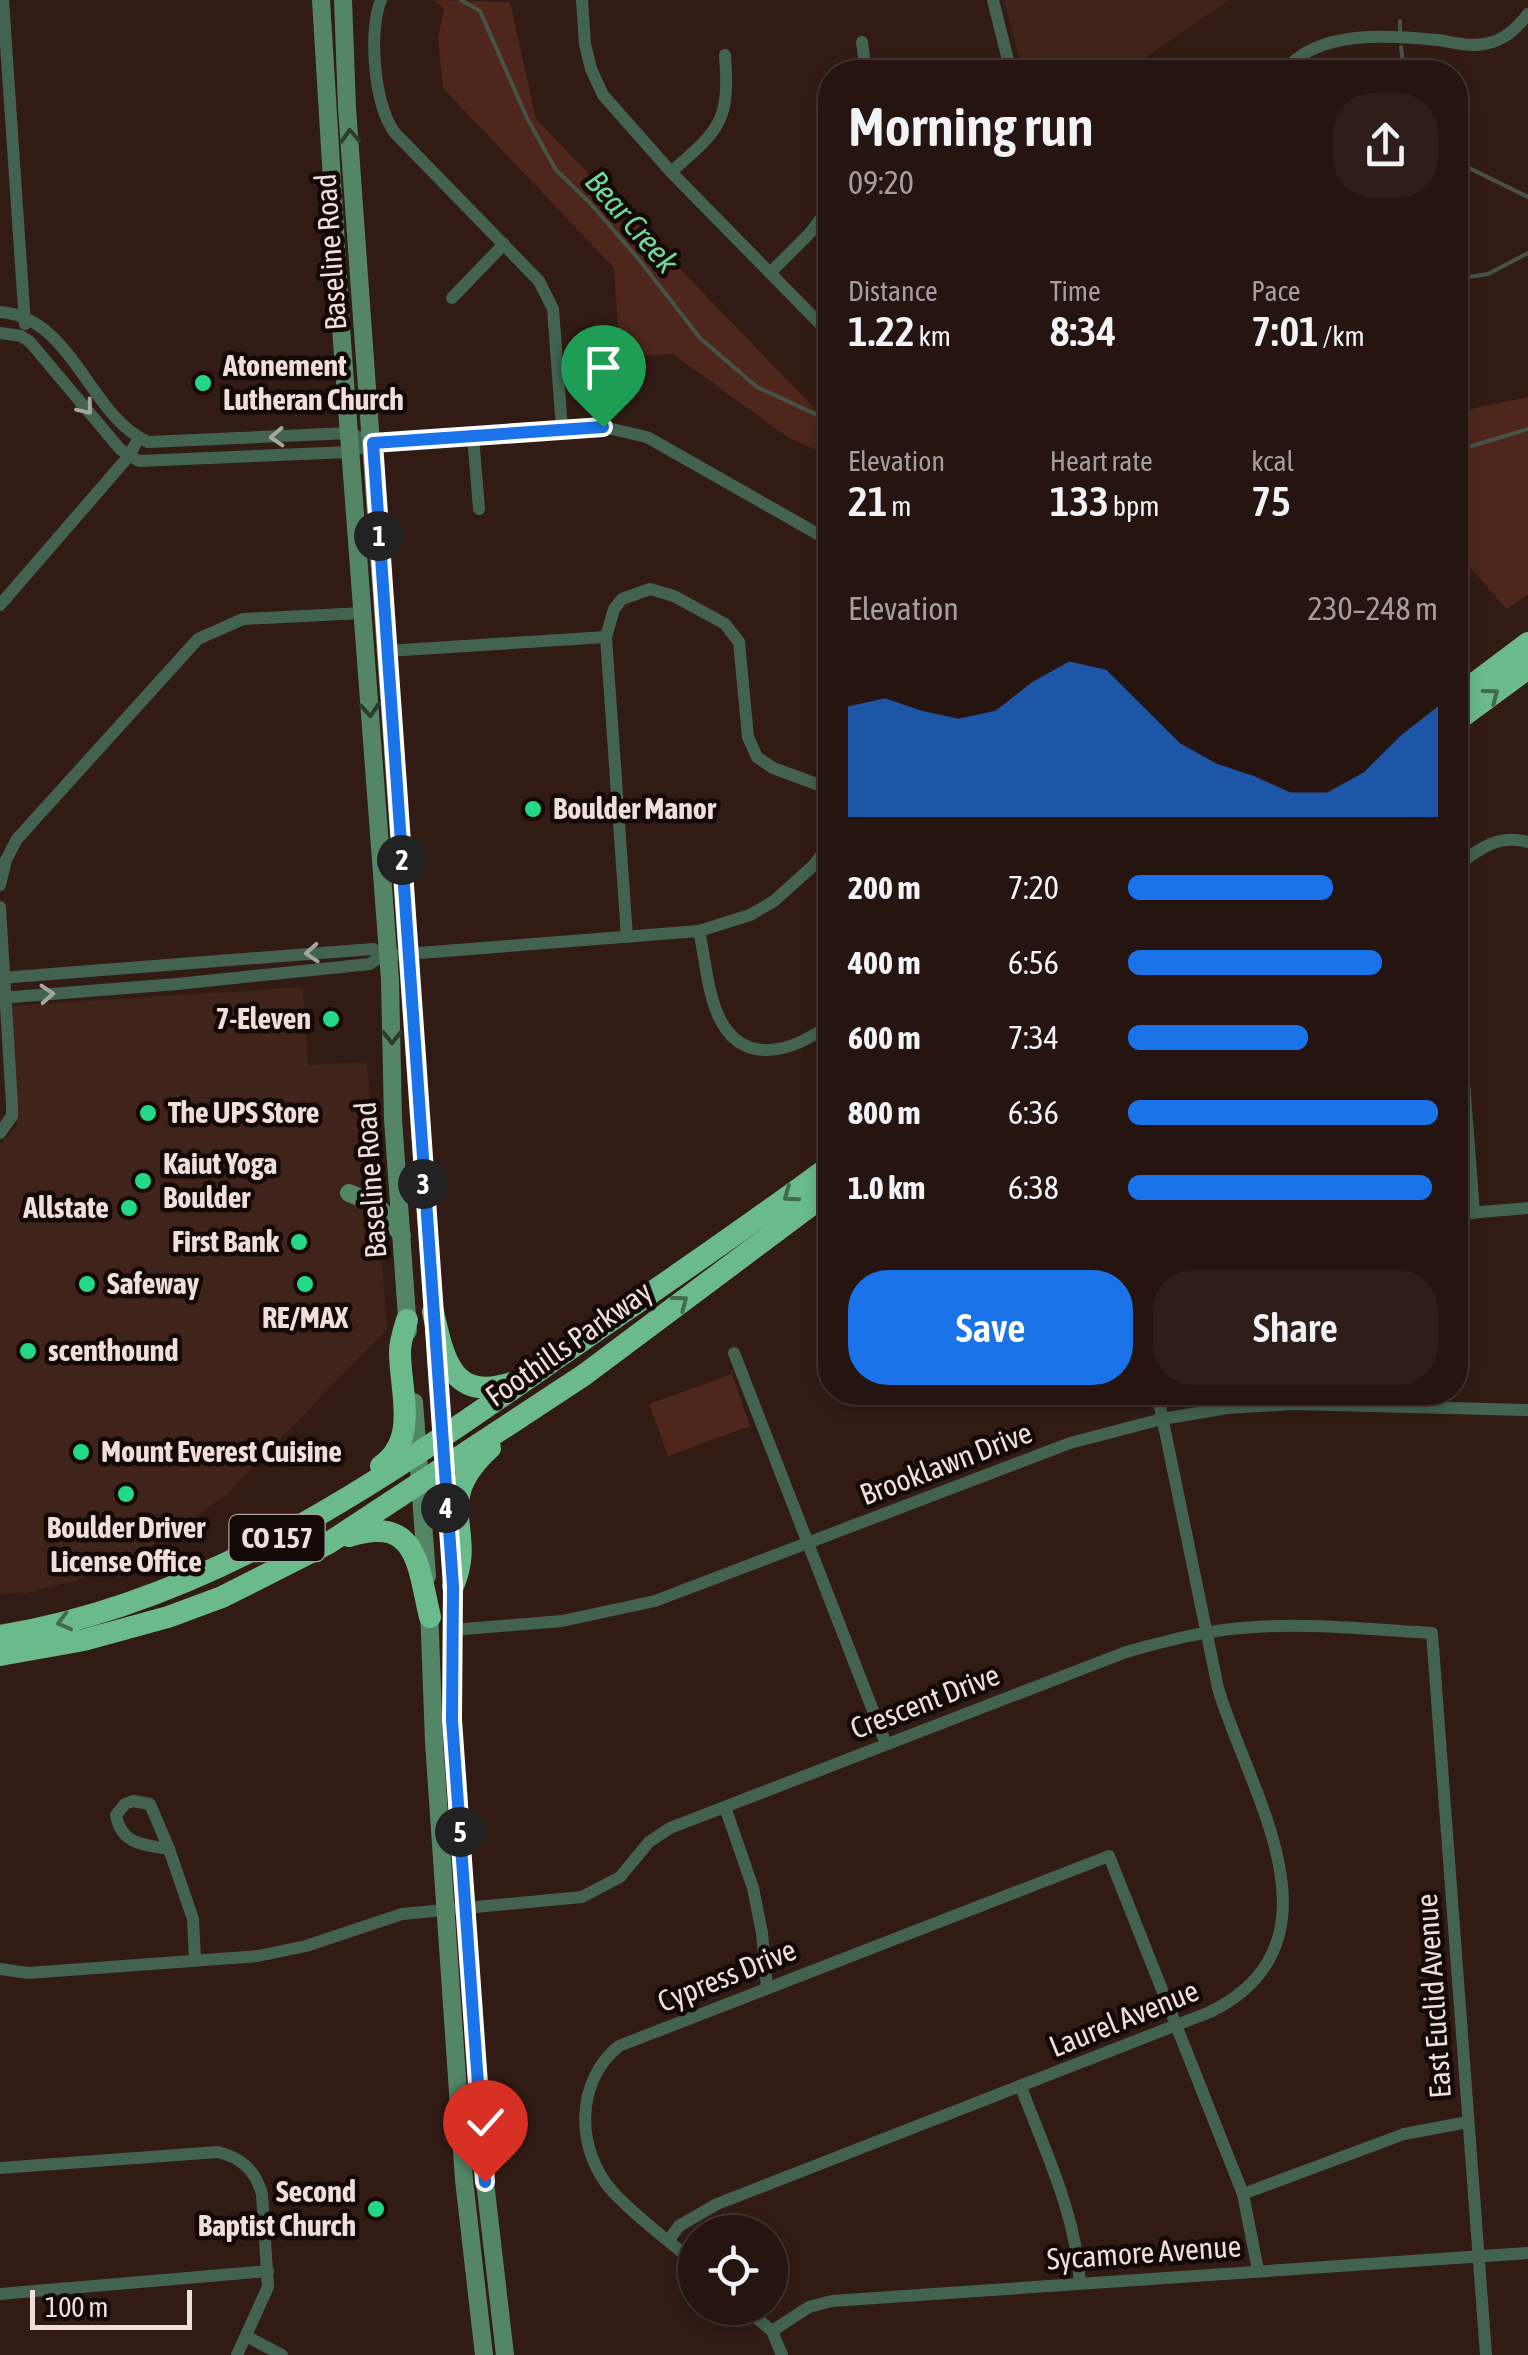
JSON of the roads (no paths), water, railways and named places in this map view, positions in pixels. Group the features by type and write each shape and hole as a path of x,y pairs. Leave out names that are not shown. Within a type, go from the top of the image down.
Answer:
{"highway":[{"path":"1468,688 1528,644"},
{"path":"1468,712 1528,668"},
{"name":"Foothills Parkway","path":"0,1636 64,1622 155,1594 215,1570 294,1529 418,1455 818,1174"},
{"name":"Foothills Parkway","path":"0,1655 57,1646 168,1617 222,1597 327,1544 584,1376 818,1200"},
{"path":"433,1312 447,1361 454,1375 470,1387 496,1388 546,1366"},
{"path":"294,1529 318,1505 372,1472 399,1450 404,1428 399,1347 407,1320"},
{"path":"453,1586 461,1569 457,1498 467,1472 494,1445 573,1389 584,1376"},
{"path":"327,1544 373,1531 404,1538 416,1556 430,1617"}],"main road":[{"name":"Baseline Road","path":"322,0 393,1119 430,1617 434,1742 505,2355"},
{"name":"Baseline Road","path":"342,0 453,1586 451,1690 466,2196 484,2355"},
{"path":"350,1193 376,1204 402,1236"}],"street":[{"path":"4,0 26,318 21,336"},
{"path":"381,0 374,25 380,107 388,125 539,281 552,308 562,429"},
{"path":"582,0 591,69 603,95 671,172 818,322"},
{"path":"993,0 1008,60"},
{"path":"1297,60 1324,44 1390,38 1484,44 1509,35 1528,14"},
{"path":"862,42 864,60"},
{"path":"671,172 710,138 719,124 728,93 724,55"},
{"path":"770,273 818,222"},
{"path":"452,298 504,244"},
{"path":"0,312 26,318 48,330 139,438 162,442 373,443 603,427 647,437 818,534"},
{"path":"0,333 21,336 40,352 128,457 163,462 350,443"},
{"path":"473,436 479,508"},
{"path":"0,605 128,457 139,438"},
{"path":"628,937 606,636 614,609 622,600 650,589 674,596 726,624 739,642 752,760 818,785"},
{"path":"0,885 17,838 198,638 242,619 363,612"},
{"path":"387,651 606,636"},
{"path":"1468,858 1500,839 1528,842"},
{"path":"3,997 370,964 384,955 700,931 750,915 774,901 818,860"},
{"path":"0,907 12,1116 0,1133"},
{"path":"700,931 717,1012 738,1039 751,1046 780,1050 808,1041 818,1033"},
{"path":"2,978 373,949 384,955"},
{"path":"1468,1134 1474,1213"},
{"path":"1468,1213 1528,1208"},
{"path":"734,1352 886,1744"},
{"name":"Laurel Avenue","path":"669,2240 679,2226 716,2204 1222,2006 1242,1992 1272,1951 1282,1926 1284,1901 1276,1848 1262,1800 1228,1720 1159,1405"},
{"name":"Brooklawn Drive","path":"452,1630 562,1621 616,1612 655,1601 1070,1444 1162,1419 1276,1405"},
{"name":"Brooklawn Drive","path":"1331,1405 1528,1410"},
{"name":"Crescent Drive","path":"0,1969 28,1972 287,1951 386,1918 582,1896 620,1877 661,1833 1126,1652 1206,1633 1292,1626 1432,1633"},
{"name":"East Euclid Avenue","path":"1432,1633 1486,2355"},
{"path":"168,1850 128,1841 118,1827 118,1811 133,1801 150,1804 168,1850 192,1919 196,1960"},
{"path":"725,1806 753,1888 767,1988"},
{"name":"Cypress Drive","path":"678,2248 612,2191 590,2150 585,2103 589,2083 605,2057 618,2046 1109,1856 1177,2025"},
{"path":"1177,2025 1243,2194 1258,2270"},
{"path":"1021,2087 1071,2220 1080,2282"},
{"path":"1243,2194 1404,2134 1468,2122"},
{"path":"0,2168 218,2152 246,2165 262,2194 268,2270 263,2302 237,2355"},
{"path":"246,2165 258,2154"},
{"name":"Sycamore Avenue","path":"772,2331 810,2308 832,2301 1528,2253"},
{"path":"0,2294 268,2270"},
{"path":"765,2325 772,2331 782,2355"},
{"path":"246,2336 282,2355"}],"waterway":[{"name":"Bear Creek","path":"461,0 480,11 527,118 556,170 637,257 700,338 757,387 818,415"},
{"path":"1400,21 1400,30"},
{"path":"1401,47 1403,60"},
{"path":"1468,167 1528,197"},
{"path":"1468,277 1488,274 1528,253"},
{"name":"Bear Creek","path":"1468,447 1528,429"}],"place":[{"name":"Atonement Lutheran Church","path":"203,383"},
{"name":"Boulder Manor","path":"533,809"},
{"name":"7-Eleven","path":"331,1019"},
{"name":"The UPS Store","path":"148,1113"},
{"name":"Kaiut Yoga Boulder","path":"143,1181"},
{"name":"Allstate","path":"129,1208"},
{"name":"First Bank","path":"299,1242"},
{"name":"Safeway","path":"87,1284"},
{"name":"RE/MAX","path":"305,1284"},
{"name":"scenthound","path":"28,1351"},
{"name":"Mount Everest Cuisine","path":"81,1452"},
{"name":"Boulder Driver License Office","path":"126,1494"},
{"name":"Second Baptist Church","path":"376,2209"}]}
